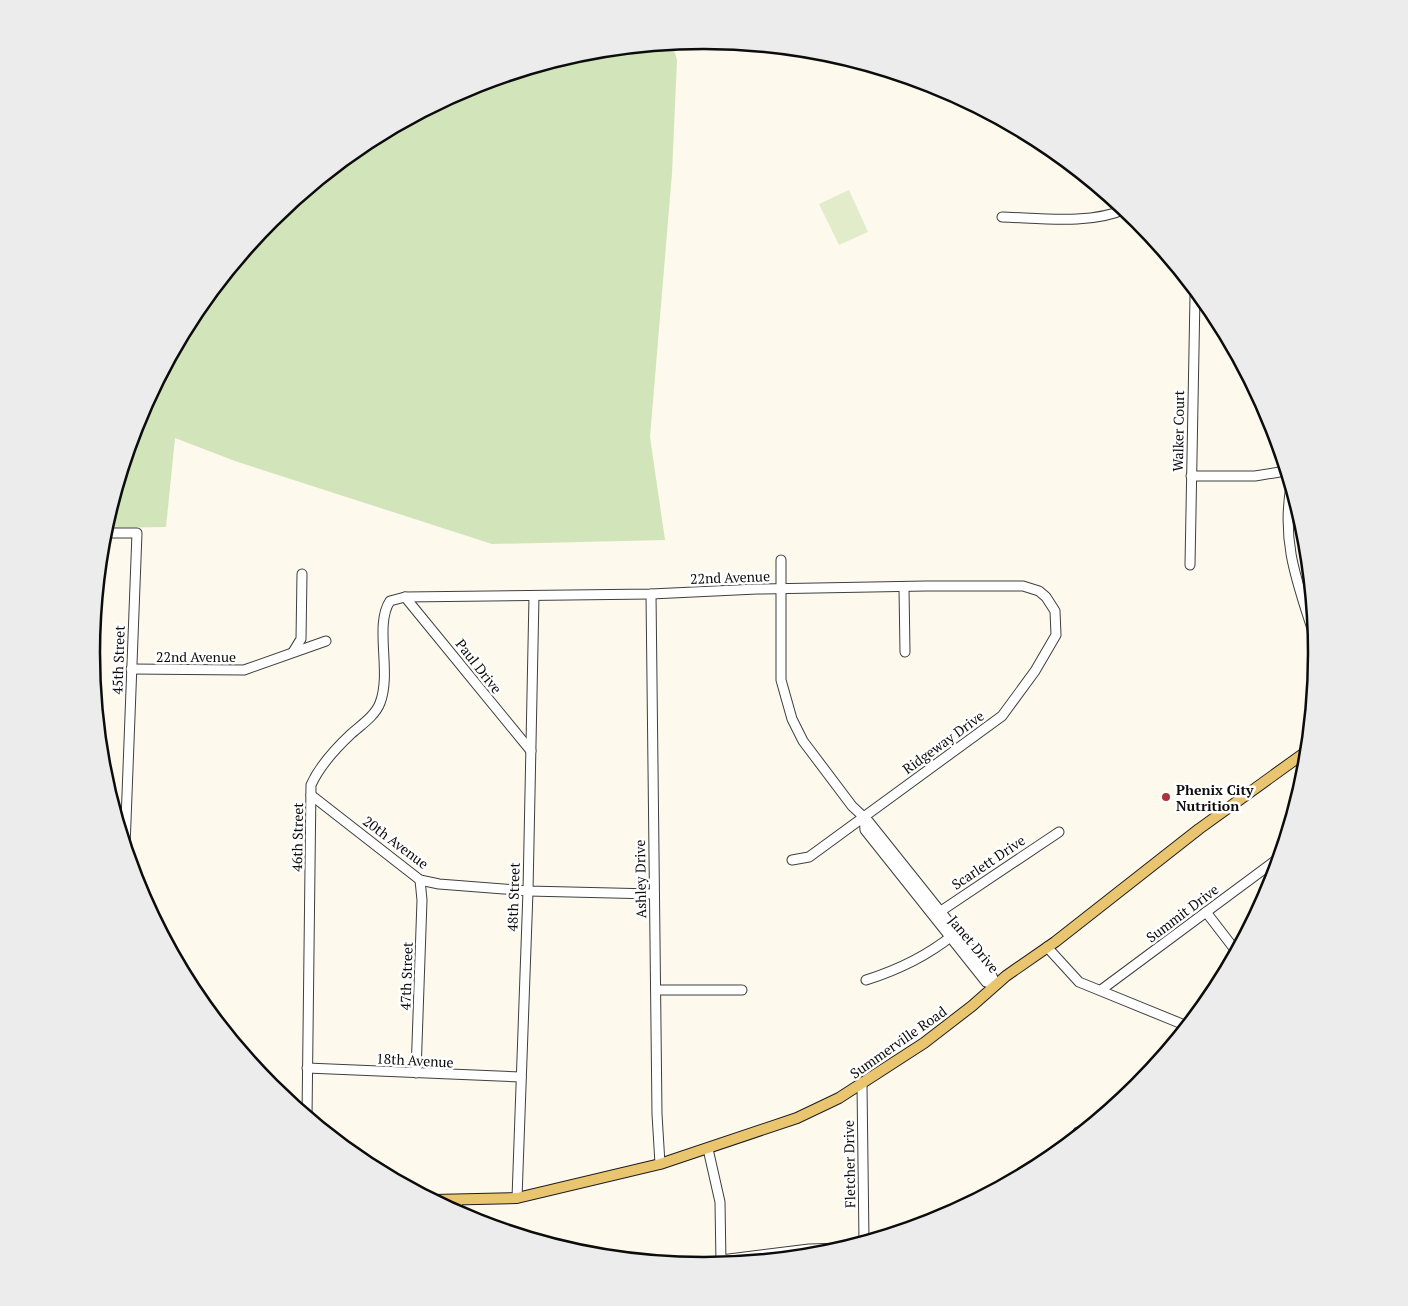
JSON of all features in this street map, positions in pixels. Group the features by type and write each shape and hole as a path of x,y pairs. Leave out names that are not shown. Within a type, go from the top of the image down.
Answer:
{"main road":[{"name":"Summerville Road","path":"448,1200 516,1198 660,1164 798,1118 862,1085 924,1043 1199,829 1299,757"}],"street":[{"path":"1002,217 1088,218 1116,212"},
{"name":"Walker Court","path":"1190,565 1194,300"},
{"path":"1191,476 1255,476 1280,472"},
{"path":"1290,505 1288,539 1290,555 1306,607"},
{"name":"45th Street","path":"111,533 137,533 126,827"},
{"name":"Janet Drive","path":"781,560 781,680 792,719 803,741 852,806 864,816 937,914 992,976 996,986"},
{"path":"293,652 301,639 302,574"},
{"name":"22nd Avenue","path":"405,597 1023,586 1039,591 1051,603"},
{"path":"904,588 905,652"},
{"name":"Ashley Drive","path":"651,594 657,1114 660,1164"},
{"name":"48th Street","path":"516,1198 528,891 534,596"},
{"name":"Paul Drive","path":"405,597 500,716 531,751"},
{"name":"46th Street","path":"307,1108 311,785 318,770 379,706 384,691 385,675 385,608 390,601 405,597"},
{"name":"Ridgeway Drive","path":"792,860 809,857 990,727 1002,716 1036,671 1056,635 1057,619 1051,603"},
{"name":"22nd Avenue","path":"131,669 252,669 258,664 326,641"},
{"name":"20th Avenue","path":"311,795 420,880 439,884 528,891 654,894"},
{"name":"Scarlett Drive","path":"937,914 1059,832"},
{"name":"Summit Drive","path":"1101,990 1269,865"},
{"name":"47th Street","path":"416,1074 422,900 420,880"},
{"path":"1206,912 1232,946"},
{"path":"866,980 904,967 940,946 954,934"},
{"path":"1047,947 1079,982 1181,1023"},
{"path":"656,990 742,990"},
{"name":"18th Avenue","path":"307,1068 522,1078"},
{"name":"Fletcher Drive","path":"862,1085 864,1236"},
{"path":"708,1149 720,1202 721,1257"},
{"path":"457,1200 457,1204"}],"green space":[{"path":"674,50 677,60 672,173 650,437 665,540 492,544 235,461 175,438 166,527 113,528 132,459 162,386 202,317 225,285 277,226 336,174 368,151 437,111 473,95 548,69 586,60"},
{"path":"849,190 868,232 839,245 819,204"}],"place":[{"name":"Phenix City Nutrition","path":"1166,797"}]}
